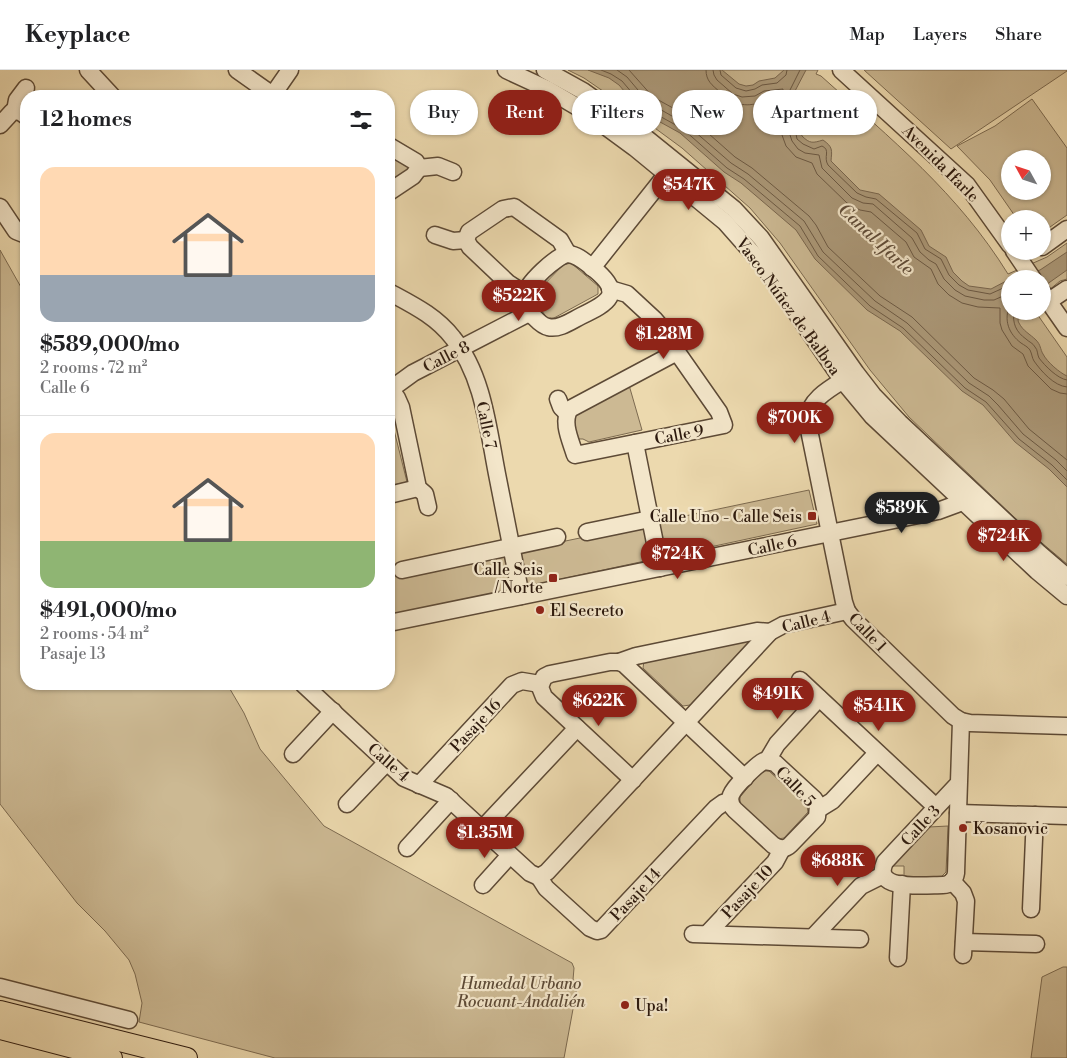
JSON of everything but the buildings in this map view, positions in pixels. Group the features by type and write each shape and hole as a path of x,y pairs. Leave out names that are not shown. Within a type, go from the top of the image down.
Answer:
{"main road":[{"path":"0,1011 187,1058"},
{"path":"0,1029 84,1056 112,1058"}],"street":[{"path":"88,70 106,90"},
{"path":"237,70 265,90"},
{"path":"277,90 290,70"},
{"name":"Vasco Núñez de Balboa","path":"506,70 533,82 573,104 616,134 672,167"},
{"name":"Vasco Núñez de Balboa","path":"545,70 568,82 604,106 672,167 751,250 849,377 886,409 1037,571 1067,596"},
{"name":"Avenida Ifarle","path":"843,71 967,185 1001,232"},
{"path":"20,96 17,100 20,110"},
{"path":"0,125 9,114 20,114"},
{"path":"395,150 416,162 419,168"},
{"path":"395,188 413,176 419,168 438,166 453,172"},
{"path":"592,268 672,167"},
{"path":"466,240 469,232 503,209 514,206 560,240 568,254"},
{"path":"0,207 16,231 20,233"},
{"path":"1051,241 1067,229"},
{"path":"435,235 453,241 466,240"},
{"path":"466,240 470,247 508,283 525,294"},
{"path":"560,255 577,256 592,268 607,280 610,289 608,299 602,305 559,327 544,326 531,312 525,302 525,294 529,286 560,255"},
{"path":"558,399 561,407 568,413 574,406 678,352 671,339 642,306 627,294 610,289"},
{"path":"1051,295 1067,289"},
{"name":"Calle 7","path":"395,296 436,320 445,328 461,349 478,384 521,596"},
{"path":"1051,304 1067,328"},
{"name":"Calle 8","path":"395,384 407,376 531,312"},
{"name":"Calle 9","path":"568,413 566,421 575,455 724,425 719,412 678,352"},
{"name":"Calle 1","path":"849,377 814,401 809,409 807,420 847,611 872,638 961,722"},
{"name":"Calle 8","path":"395,395 400,407 418,488 424,494 428,507"},
{"name":"Calle 9","path":"635,443 660,568"},
{"path":"395,494 418,488"},
{"name":"Vasco Núñez de Balboa","path":"968,496 1067,577"},
{"name":"Calle 6","path":"395,622 938,511 953,507 968,496"},
{"path":"587,532 650,519"},
{"path":"402,570 558,538"},
{"name":"Calle 4","path":"310,690 404,778 440,792 452,800 510,855 533,875 539,877 547,872 770,632 783,625 847,611"},
{"path":"633,780 542,694 540,684 544,677 550,674 610,662 619,662 636,656 756,631 770,632"},
{"path":"619,662 745,778"},
{"path":"800,680 936,807"},
{"name":"Pasaje 16","path":"419,785 512,685 522,681 540,684"},
{"path":"768,761 777,744 819,698"},
{"path":"293,754 333,711"},
{"path":"961,722 1067,726"},
{"name":"Calle 3","path":"952,882 956,872 961,722"},
{"path":"482,829 577,728"},
{"path":"818,809 832,801 878,753"},
{"name":"Calle 5","path":"730,801 732,794 745,778 760,763 768,761 775,763 800,786 816,802 818,809 814,820 790,845 782,849"},
{"path":"347,804 387,762"},
{"name":"Calle 3","path":"884,875 883,866 885,862 959,784"},
{"path":"407,848 452,800"},
{"path":"730,801 735,810 773,845 782,849"},
{"name":"Pasaje 14","path":"539,877 546,888 590,928 597,931 601,930 716,808 730,801"},
{"path":"958,813 1067,816"},
{"path":"1031,909 1035,815"},
{"name":"Pasaje 10","path":"782,849 774,862 703,933 814,936"},
{"path":"483,885 510,855"},
{"path":"814,936 861,886 884,875 885,879 892,884 942,886 952,882 963,893 966,901 964,945 1036,944"},
{"path":"898,958 902,884"},
{"path":"814,936 860,939"},
{"path":"0,987 129,1020"}],"green space":[{"path":"568,70 818,70 816,74 837,90 753,90 753,135 877,135 877,126 922,168 968,218 1005,270 1001,270 1001,320 1041,320 1067,357 1067,564 1036,538 909,417 870,370 780,243 750,208 682,148 662,133 662,90 601,90"},
{"path":"864,70 1067,70 1067,71 951,149"},
{"path":"1032,99 1067,148 1067,215 1051,226 1051,210 1011,210 1004,200 1051,200 1051,150 1001,150 1001,196 990,180 957,146 995,126"},
{"path":"395,156 412,165 413,170 395,183"},
{"path":"1067,243 1067,279 1060,281 1051,288 1051,270 1017,270 1040,260 1051,260 1051,254"},
{"name":"Humedal Urbano Rocuant-Andalién","path":"0,250 20,285 20,690 231,690 244,713 260,749 324,826 572,963 574,968 573,980 578,982 564,1058 275,1058 139,1022 142,1003 135,974 129,960 105,931 77,903 0,804"},
{"path":"571,263 598,286 598,294 554,318 547,318 534,300 535,294 563,265"},
{"path":"629,385 642,430 589,442 578,439 572,418 577,410"},
{"path":"395,434 407,482 395,485"},
{"path":"809,490 817,524 395,615 395,577"},
{"path":"747,639 748,643 690,705 683,706 643,668 644,661"},
{"path":"762,771 769,771 807,806 808,812 784,838 778,839 740,804 740,797"},
{"path":"948,826 946,872 940,878 904,876 904,866 893,866 929,827"},
{"path":"1067,967 1067,1058 1031,1058 1042,977"}],"water":[{"name":"Canal Ifarle","path":"588,70 722,70 739,84 746,86 775,78 784,70 806,70 796,90 753,90 753,135 802,135 810,142 823,140 831,149 831,161 860,190 879,194 921,230 929,246 946,257 953,272 962,281 969,286 991,289 1001,284 1001,320 1018,320 1021,326 1038,342 1047,360 1057,370 1067,376 1067,487 1049,469 1015,442 983,405 962,391 900,331 867,310 815,259 796,230 741,183 724,172 682,135 743,135 743,90 672,90 672,129 662,123 662,90 623,90 609,78"},
{"path":"1067,252 1067,270 1051,281 1051,270 1040,270"}],"place":[{"name":"Calle Uno - Calle Seis","path":"812,516"},
{"name":"Calle Seis / Norte","path":"553,578"},
{"name":"El Secreto","path":"540,610"},
{"name":"Kosanovic","path":"963,828"},
{"name":"Upa!","path":"625,1005"}]}
